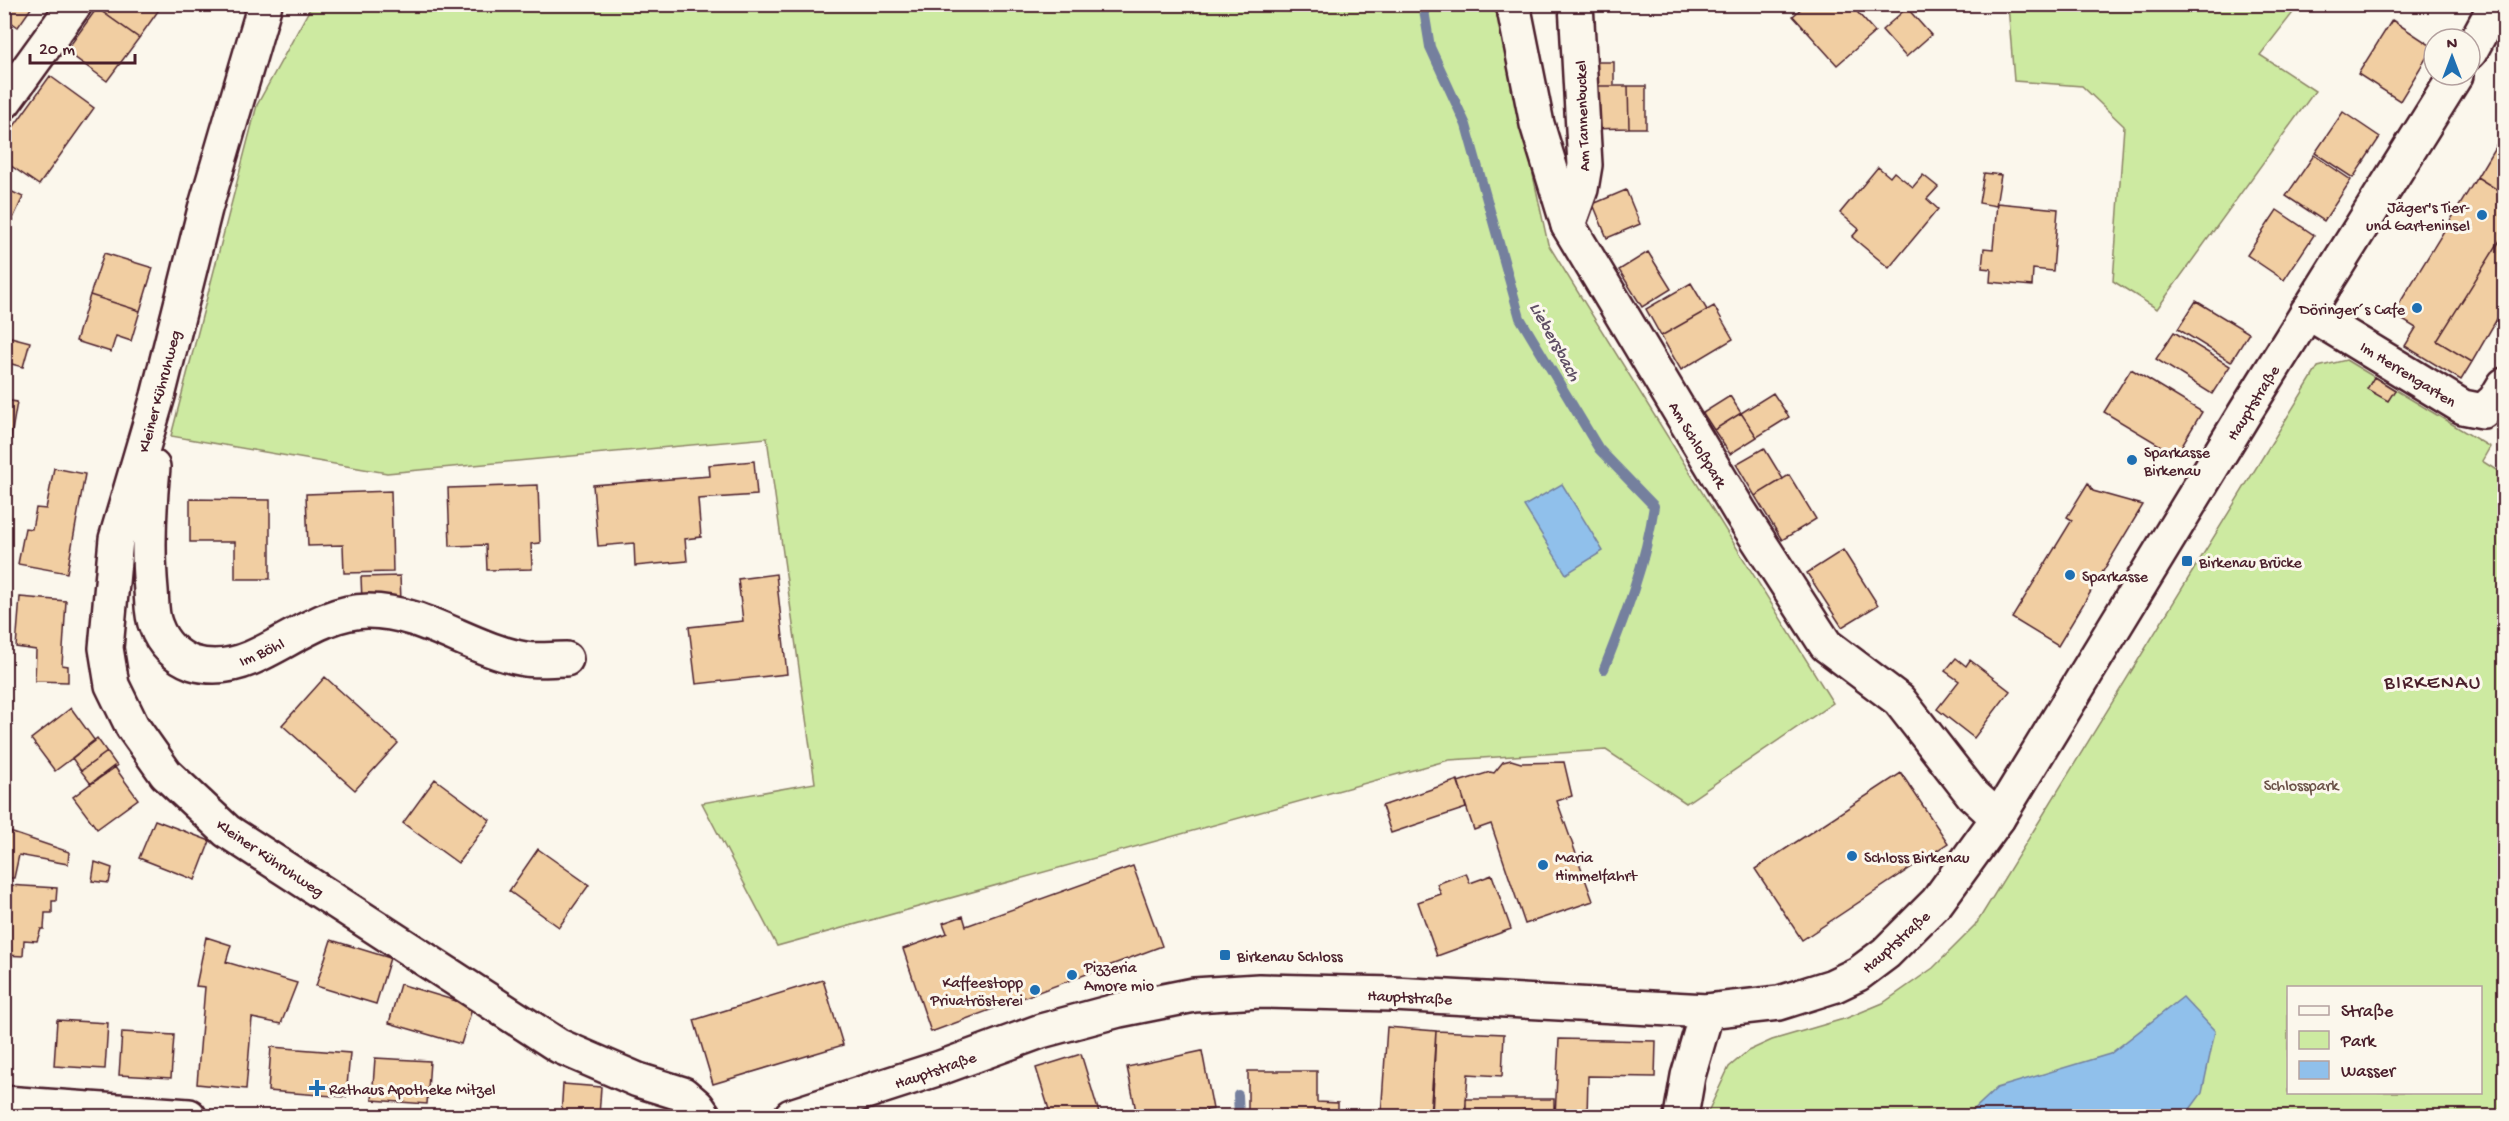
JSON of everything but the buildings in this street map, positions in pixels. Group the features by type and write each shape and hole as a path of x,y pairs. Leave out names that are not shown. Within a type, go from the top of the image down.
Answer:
{"street":[{"path":"4,102 75,4"},
{"name":"Kleiner Kühruhweg","path":"265,4 205,208 158,396 116,539 106,648 112,685 132,726 166,774 227,831 559,1046 638,1080 683,1094 697,1106 704,1116"},
{"name":"Am Schloßpark","path":"1513,4 1537,124 1568,225 1740,512 1826,645 1899,700 1973,795 1998,818"},
{"name":"Am Tannenbuckel","path":"1568,225 1581,189 1585,165 1576,4"},
{"path":"2482,30 2496,4"},
{"name":"Hauptstraße","path":"791,1116 900,1082 1041,1031 1119,1010 1194,995 1259,991 1393,994 1707,1011 1779,1003 1833,986 1858,974 1886,953 1937,902 1998,818 2307,312 2448,87"},
{"name":"Im Herrengarten","path":"2307,312 2463,407 2483,411 2505,385"},
{"name":"Im Böhl","path":"158,396 148,521 153,614 155,626 165,643 185,660 211,667 238,663 321,622 344,614 368,611 417,619 525,659 566,659"},
{"path":"1681,1116 1707,1011"},
{"path":"13,1108 189,1116"}],"green space":[{"path":"312,5 1496,5 1548,244 1833,703 1686,803 1606,750 1449,760 777,946 702,803 815,783 767,438 387,473 171,436 257,105"},
{"path":"2008,5 2299,5 2260,55 2315,91 2157,309 2113,281 2124,126 2082,86 2014,81"},
{"name":"Schlosspark","path":"2346,360 2490,447 2482,461 2504,475 2504,1116 1706,1116 1729,1067 1748,1051 1772,1040 1847,1018 1883,1003 1933,968 1975,926 2318,367"}],"water":[{"path":"1562,484 1603,551 1566,574 1524,506"},
{"path":"2183,997 2215,1031 2202,1093 2185,1116 1967,1116 1997,1088 2110,1054"}],"waterway":[{"name":"Liebersbach","path":"1423,4 1430,47 1466,125 1520,318 1599,449 1654,506 1640,569 1604,669"},
{"name":"Liebersbach","path":"1238,1095 1239,1116"}],"place":[{"name":"Jäger's Tier- und Garteninsel","path":"2482,215"},
{"name":"Döringer´s Cafe","path":"2417,308"},
{"name":"Sparkasse Birkenau","path":"2132,460"},
{"name":"Birkenau Brücke","path":"2187,561"},
{"name":"Sparkasse","path":"2070,575"},
{"name":"Schloss Birkenau","path":"1852,856"},
{"name":"Maria Himmelfahrt","path":"1543,865"},
{"name":"Birkenau Schloss","path":"1225,955"},
{"name":"Pizzeria Amore mio","path":"1072,975"},
{"name":"Kaffeestopp Privatrösterei","path":"1035,990"},
{"name":"Rathaus Apotheke Mitzel","path":"317,1088"}],"district":[{"name":"BIRKENAU","path":"2433,681"}]}
